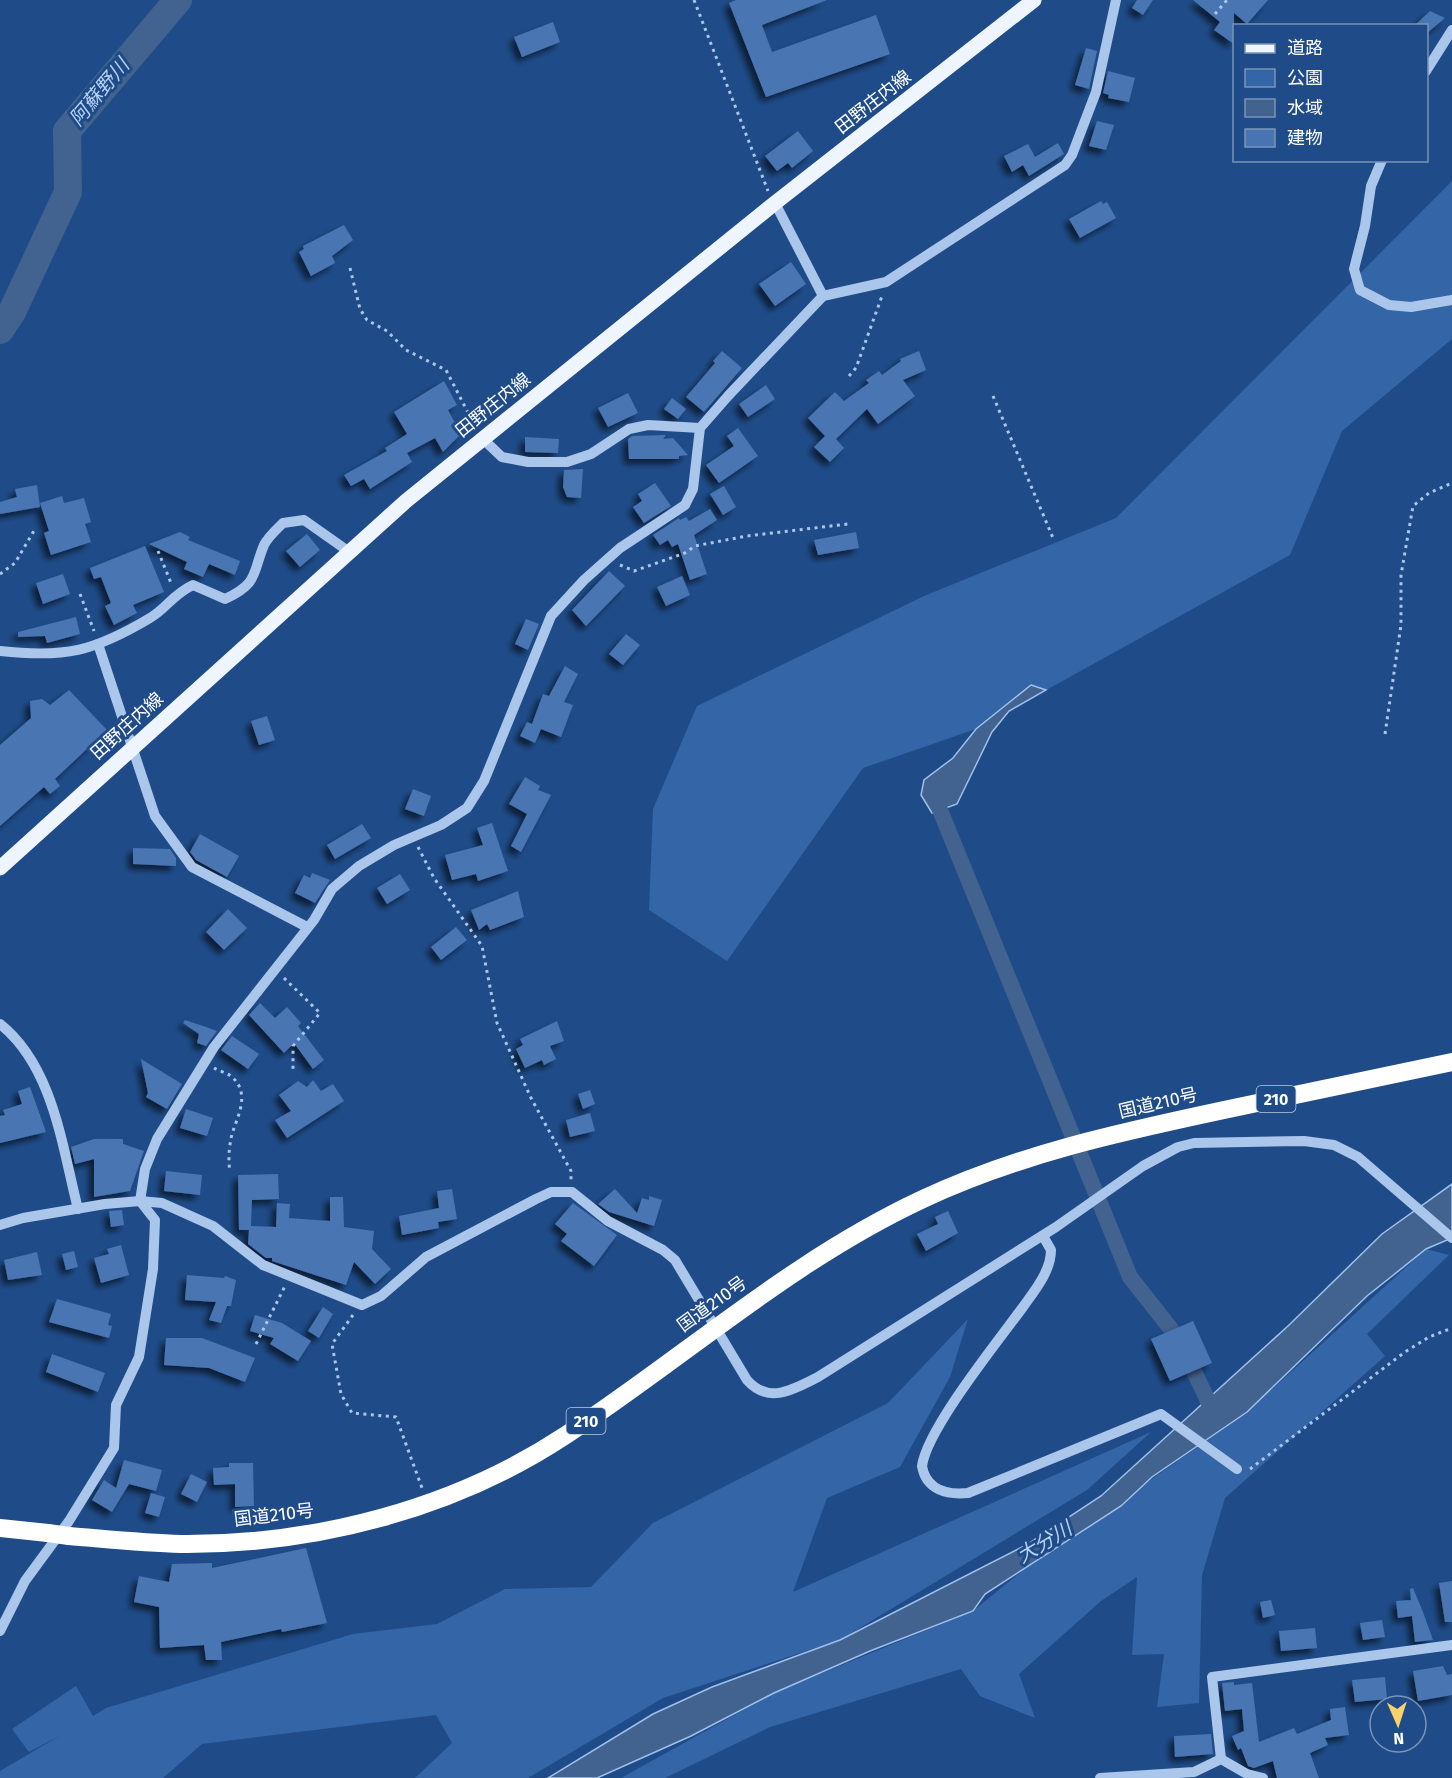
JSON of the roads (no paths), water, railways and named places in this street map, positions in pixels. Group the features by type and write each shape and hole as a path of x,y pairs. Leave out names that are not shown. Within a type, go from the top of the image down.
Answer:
{"highway":[{"name":"国道210号","path":"0,1528 69,1536 183,1544 261,1540 337,1528 427,1502 477,1483 542,1450 796,1270 867,1227 973,1177 1052,1150 1100,1138 1452,1062"}],"main road":[{"name":"田野庄内線","path":"0,868 348,550 482,438 775,203 1034,0"}],"street":[{"path":"0,1631 25,1581 59,1536 114,1448 116,1405 139,1357 153,1269 155,1220 140,1201 145,1168 158,1139 204,1063 314,920 332,889 359,866 394,845 414,839 467,808 484,781 551,616 620,548 685,505 693,489 700,429 823,296 886,282 1065,165 1072,155 1096,92 1116,0"},
{"path":"1428,68 1452,30"},
{"path":"1381,162 1371,186 1365,226 1354,269 1360,290 1389,305 1411,307 1452,300"},
{"path":"775,203 823,296"},
{"path":"482,438 502,457 528,462 567,462 591,453 629,429 648,425 700,429"},
{"path":"0,651 43,656 69,654 98,644 152,617 175,593 193,585 225,599 240,592 256,575 265,543 282,523 304,520 348,550"},
{"path":"98,644 130,748 155,816 192,867 307,927"},
{"path":"0,1024 26,1048 51,1104 78,1209"},
{"path":"0,1225 23,1218 78,1209 140,1201 162,1203 213,1226 263,1265 362,1305 381,1296 426,1257 551,1192 572,1192 608,1221 663,1250 675,1260 753,1387 774,1395 788,1392 1043,1236 1143,1166 1186,1144 1279,1140 1334,1145 1351,1152 1452,1238"},
{"path":"1043,1236 1051,1250 1044,1275 935,1433 923,1458 923,1474 940,1491 969,1493 1161,1414 1237,1469"},
{"path":"1221,1759 1212,1677 1452,1645"},
{"path":"1100,1778 1194,1772 1221,1759"},
{"path":"1221,1759 1247,1774 1263,1778"}],"water":[{"path":"1031,685 1046,690 1009,711 992,732 957,804 932,813 921,795 924,780 953,758 976,729"},
{"name":"大分川","path":"1452,1184 1452,1238 1426,1249 1367,1296 1247,1412 1152,1477 1121,1506 985,1594 973,1611 870,1651 774,1693 691,1736 597,1778 548,1778 653,1714 712,1687 840,1640 1028,1544 1101,1496 1288,1326 1382,1234"}],"waterway":[{"name":"阿蘇野川","path":"0,330 12,312 68,192 67,131 178,0"},
{"path":"940,810 1130,1277 1178,1338 1211,1407"}]}
